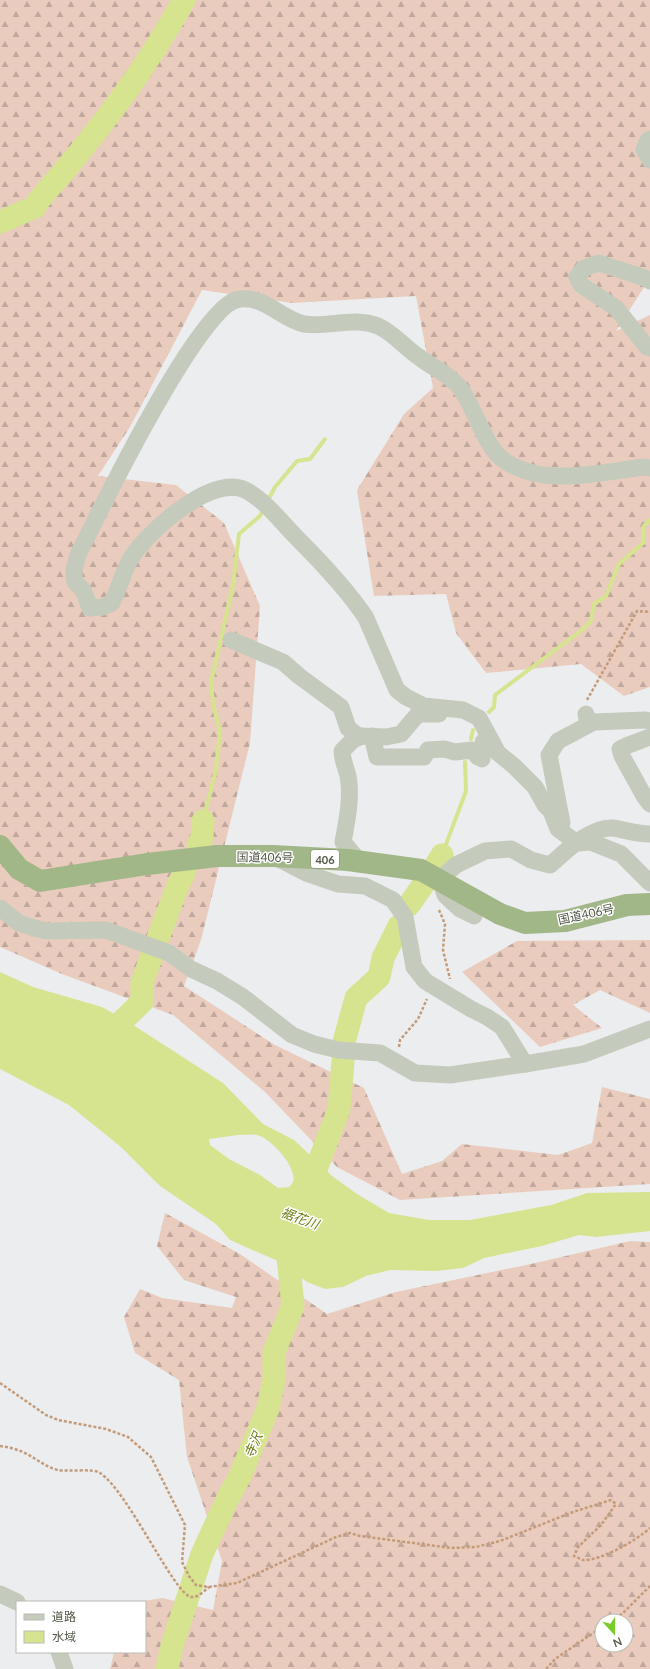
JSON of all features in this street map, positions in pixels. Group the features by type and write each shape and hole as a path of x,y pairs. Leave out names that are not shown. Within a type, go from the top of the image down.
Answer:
{"highway":[{"name":"国道406号","path":"0,846 19,869 40,882 147,864 216,856 273,856 360,862 421,870 440,879 500,914 525,923 565,921 627,905 650,904"}],"street":[{"path":"650,139 648,140 644,150 650,160"},
{"path":"650,281 599,263 584,268 577,277 581,285 616,308 647,347 650,348"},
{"path":"650,468 642,467 569,477 530,474 501,458 487,438 464,393 456,384 445,374 418,357 398,338 379,326 356,321 309,324 295,322 265,304 247,299 234,300 216,315 190,349 134,445 78,555 74,570 74,579 83,590 90,608 102,607 112,603 132,557 157,528 194,499 224,488 237,488 245,490 260,500 315,556 359,608 366,618 397,690 406,697 424,706 462,710 479,718 498,754 514,766 535,787 545,805 551,811 558,829 570,838 591,842 621,854 650,883"},
{"path":"231,640 283,662 341,707 348,728 358,736 386,737 401,734 418,714 440,714 449,708"},
{"path":"570,838 549,755 558,742 587,719 594,722 650,721"},
{"path":"367,736 377,757 424,757 428,750 444,749 455,752 472,750 478,758 482,759 483,742 492,742"},
{"path":"360,862 344,842 349,811 348,776 342,759 342,751 353,740 367,736"},
{"path":"650,737 620,749 622,756 650,804"},
{"path":"474,916 460,909 445,895 440,879 456,865 486,852 511,849 532,860 550,865 570,838 596,830 611,828 650,834"},
{"path":"273,856 306,873 338,884 365,886 393,900 405,917 414,967 426,981 502,1027 526,1064"},
{"path":"0,908 18,923 34,928 48,931 106,930 169,953 191,969 217,980 243,997 292,1035 314,1044 338,1050 380,1053 415,1073 450,1075 584,1054 650,1029"},
{"path":"0,1594 16,1602"},
{"path":"59,1653 65,1669"}],"path":[{"path":"587,719 586,702 637,611 650,612"},
{"path":"0,1383 46,1415 58,1420 106,1429 128,1437 151,1457 185,1525 182,1562 189,1576 196,1585 209,1587 237,1583 336,1537 350,1533 360,1536 451,1548 476,1547 500,1541 573,1512 611,1500 616,1504 601,1525 578,1547 574,1556 582,1560 598,1557 620,1548 650,1528"},
{"path":"0,1446 23,1452 49,1468 70,1471 92,1470 100,1472 114,1486 126,1502 170,1575 182,1592 190,1597 198,1596 209,1587"},
{"path":"623,1613 650,1586"},
{"path":"546,1669 555,1659 594,1632"}],"green space":[{"path":"0,0 650,0 650,278 616,331 650,315 650,687 624,696 581,664 486,673 456,633 446,594 374,596 357,490 404,414 433,388 416,296 292,303 202,290 130,427 98,476 176,485 224,523 260,606 250,743 201,940 184,986 275,1045 364,1088 402,1174 442,1161 462,1144 558,1155 592,1143 602,1087 650,1099 650,1184 400,1200 337,1167 265,1092 173,1015 62,974 0,947"},
{"path":"650,940 650,1013 600,990 573,1005 602,1028 540,1047 462,972 517,941"},
{"path":"165,1213 240,1254 327,1314 396,1292 540,1262 630,1241 650,1242 650,1669 110,1669 114,1653 146,1653 146,1601 144,1601 162,1598 213,1610 222,1561 187,1457 179,1380 135,1353 124,1317 140,1289 162,1298 232,1308 236,1297 184,1280 157,1246"}],"water":[{"name":"裾花川","path":"0,972 33,987 102,1007 130,1023 223,1083 263,1124 294,1140 332,1176 357,1194 389,1213 429,1220 470,1220 551,1205 587,1193 650,1192 650,1231 596,1237 579,1235 542,1246 484,1258 463,1268 436,1271 390,1270 366,1276 343,1287 325,1289 307,1282 280,1262 230,1240 216,1224 160,1186 121,1147 69,1105 0,1069","holes":["240,1135 257,1135 263,1137 276,1147 291,1169 293,1182 289,1187 278,1188 260,1175 229,1159 210,1145 209,1139"]}],"waterway":[{"path":"0,222 35,207 39,200 98,129 135,79 184,0"},
{"path":"267,502 275,487 297,461 310,459 325,439"},
{"path":"203,821 216,769 220,731 213,704 211,683 233,585 239,534 260,516 264,508"},
{"path":"489,712 494,707 495,695 582,630 591,621 594,604 606,596 619,564 643,543 643,527 650,520"},
{"path":"471,739 473,730"},
{"path":"442,855 466,791 465,762"},
{"path":"198,846 202,837 203,821"},
{"path":"437,863 442,855"},
{"path":"158,938 178,885 185,871"},
{"path":"409,905 423,885"},
{"path":"344,1042 356,998 379,977 383,958 399,926"},
{"path":"112,1045 117,1041 116,1027 142,1002 142,983 151,958"},
{"path":"309,1194 315,1172 339,1109 343,1061"},
{"name":"寺沢","path":"167,1669 172,1646 202,1554 240,1476 268,1408 274,1379 274,1352 293,1306 286,1237"}]}
